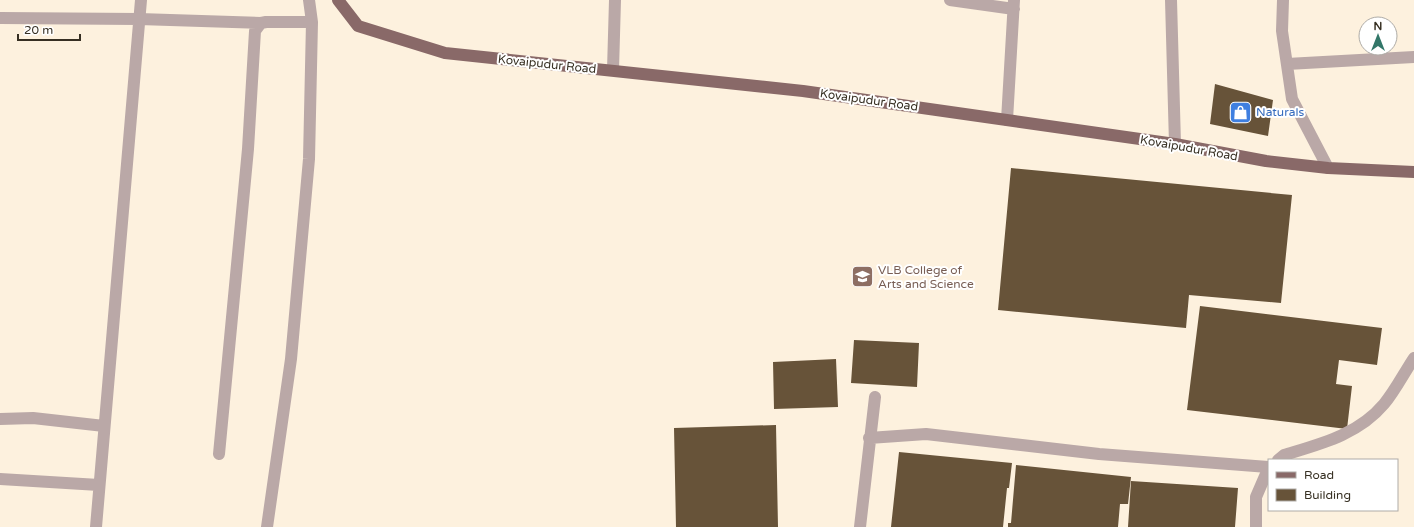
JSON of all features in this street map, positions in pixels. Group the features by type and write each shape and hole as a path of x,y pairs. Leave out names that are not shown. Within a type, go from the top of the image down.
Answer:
{"main road":[{"name":"Kovaipudur Road","path":"338,0 358,26 446,53 803,91 1175,144 1266,161 1328,168 1414,172"}],"street":[{"path":"96,527 141,0"},
{"path":"266,527 291,359 310,159 312,22 309,0"},
{"path":"613,70 615,0"},
{"path":"950,0 1014,5 1007,120"},
{"path":"1172,0 1175,144"},
{"path":"1283,0 1282,31 1292,99 1328,168"},
{"path":"0,18 139,19 261,24 266,22 312,22"},
{"path":"219,454 248,150 255,31 261,24"},
{"path":"1287,64 1414,57"},
{"path":"1279,459 1284,455 1336,439 1362,424 1384,404 1414,358"},
{"path":"860,527 869,438 875,398"},
{"path":"0,419 33,418 104,426"},
{"path":"869,438 926,434 1099,454 1268,465"},
{"path":"1256,527 1256,497 1268,473"},
{"path":"0,479 99,485"}],"building":[{"name":"Naturals","path":"1215,84 1273,100 1268,136 1210,124"},
{"path":"1011,168 1292,195 1281,303 1189,295 1186,328 998,310"},
{"path":"1200,306 1382,328 1377,365 1339,360 1336,384 1352,386 1347,429 1187,410"},
{"path":"854,340 919,343 917,387 851,383"},
{"path":"836,359 838,407 774,409 773,362"},
{"path":"776,425 778,527 676,527 674,428"},
{"path":"899,452 1012,463 1009,488 1007,488 1003,527 891,527"},
{"path":"1016,465 1131,477 1128,504 1120,504 1118,527 1008,527 1008,523 1011,523"},
{"path":"1131,481 1238,488 1235,527 1128,527"}],"place":[{"name":"Naturals","path":"1241,112"},
{"name":"VLB College of Arts and Science","path":"862,277"}]}
